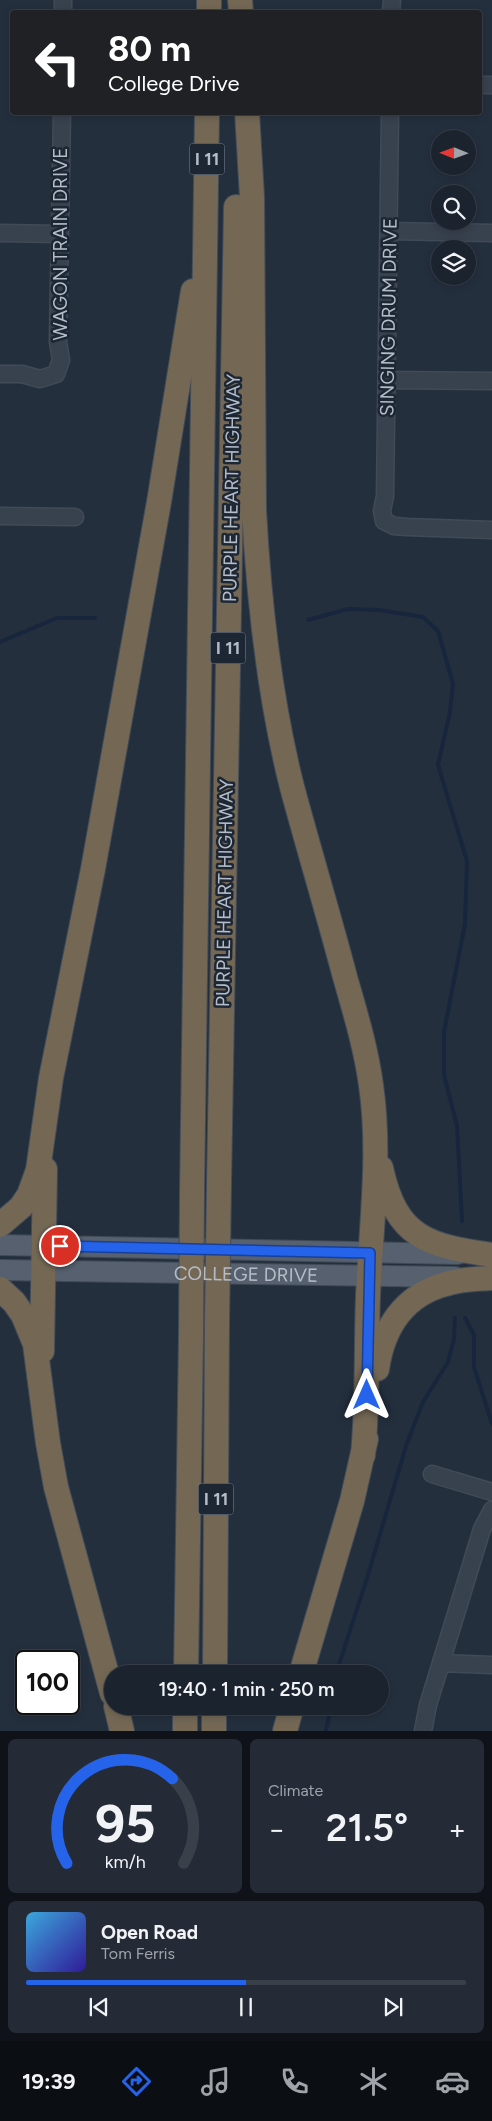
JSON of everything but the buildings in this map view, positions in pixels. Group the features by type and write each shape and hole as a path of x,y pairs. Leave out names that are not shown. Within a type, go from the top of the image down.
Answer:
{"highway":[{"name":"PURPLE HEART HIGHWAY","path":"186,1665 208,115"},
{"name":"PURPLE HEART HIGHWAY","path":"214,1665 219,1183 238,115"},
{"path":"247,115 252,197 256,557 269,669 292,784 364,1049 386,1191 403,1220 420,1236 444,1248 492,1255"},
{"path":"0,1225 21,1207 34,1184 160,502 206,206"},
{"path":"42,1403 46,1117"},
{"path":"363,1455 367,1415 374,1118"},
{"path":"305,1665 363,1455 372,1414 382,1345 392,1321 402,1310 430,1289 447,1283 492,1278"},
{"path":"0,1289 14,1302 30,1330 34,1344 56,1487 104,1665"},
{"path":"118,1715 122,1731"},
{"path":"185,1731 186,1715"},
{"path":"214,1715 214,1731"},
{"path":"285,1731 289,1715"}],"main road":[{"name":"COLLEGE DRIVE","path":"0,1245 492,1255"},
{"name":"COLLEGE DRIVE","path":"0,1270 492,1278"}],"street":[{"name":"WAGON TRAIN DRIVE","path":"0,374 22,374 40,379 56,374 61,360 58,342 62,115"},
{"name":"SINGING DRUM DRIVE","path":"390,115 385,496 382,511 384,521 394,526 492,530"},
{"path":"389,231 492,233"},
{"path":"0,233 60,234"},
{"path":"387,380 492,381"},
{"path":"0,516 75,518"},
{"path":"432,1474 492,1492"},
{"path":"423,1731 441,1663 482,1529 492,1510"},
{"path":"441,1663 492,1665"}],"waterway":[{"path":"308,620 348,609 379,610 423,617 438,631 453,684 450,712 438,765 467,861 465,924 444,1032 444,1075 457,1126 462,1221"},
{"path":"0,642 57,618 95,618"},
{"path":"339,1665 406,1446 423,1402 448,1362 454,1339 455,1318"},
{"path":"465,1318 474,1335 474,1367 492,1424"},
{"path":"326,1731 329,1715"}],"route":[{"path":"60,1246 370,1253 367,1395"}]}
